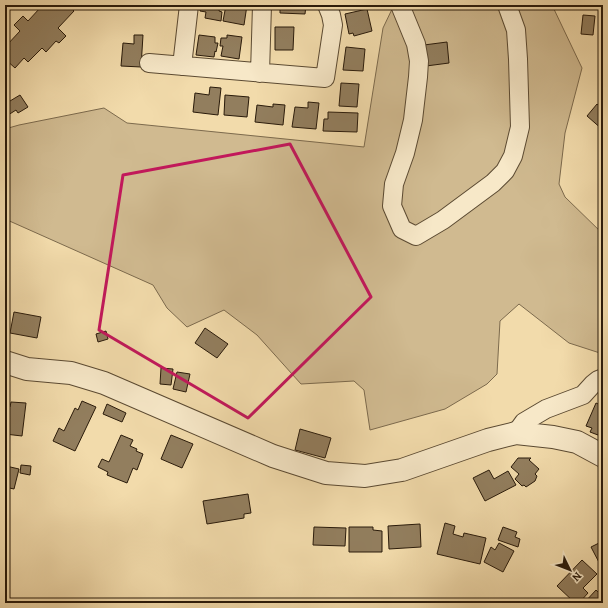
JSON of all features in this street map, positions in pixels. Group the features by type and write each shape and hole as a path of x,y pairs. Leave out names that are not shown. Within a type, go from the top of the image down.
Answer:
{"street":[{"path":"182,66 189,5"},
{"path":"260,73 262,5"},
{"path":"149,63 325,78 333,25 327,5"},
{"path":"400,5 416,44 419,61 413,120 405,153 394,184 392,206 402,229 416,236 443,220 494,184 505,171 513,156 520,127 518,59 516,30 507,5"},
{"path":"5,362 27,369 71,373 104,383 273,456 326,473 365,476 402,470 488,440 516,434 553,437 577,442 603,456"},
{"path":"516,434 524,422 546,409 582,395 592,384 603,378"}],"highlighted area":[{"path":"290,144 371,297 248,418 99,330 123,175"}],"shaded area":[{"path":"394,5 552,5 582,68 565,133 559,184 565,197 603,234 603,354 569,343 519,304 500,321 497,374 487,384 445,409 370,430 364,390 354,381 301,384 257,335 224,310 187,327 167,308 153,285 5,219 5,129 19,125 104,108 127,123 364,147 383,28"}],"building":[{"path":"37,5 68,5 74,11 58,28 66,36 59,43 56,41 46,52 42,48 28,62 24,58 15,68 5,59 5,55 10,49 6,46 20,31 14,25 23,16 28,21 40,8"},
{"path":"201,5 220,5 219,11 222,12 221,21 205,18 206,12 200,11"},
{"path":"226,5 247,5 244,25 223,21"},
{"path":"280,5 306,5 305,14 280,13"},
{"path":"367,9 372,31 354,36 353,33 349,34 345,14"},
{"path":"583,15 595,16 593,35 581,34"},
{"path":"275,27 294,27 293,50 275,50"},
{"path":"134,35 143,35 141,67 121,66 123,43 134,44"},
{"path":"199,35 215,37 215,43 218,43 214,57 196,55"},
{"path":"227,35 242,37 239,59 221,56 223,46 220,46 221,38 227,38"},
{"path":"447,42 449,63 426,66 424,45"},
{"path":"346,47 365,49 363,71 343,70"},
{"path":"341,83 359,84 357,107 339,106"},
{"path":"210,87 221,88 218,115 193,112 195,93 209,95"},
{"path":"20,95 28,107 18,113 16,110 5,117 5,104"},
{"path":"225,95 249,97 247,117 224,115"},
{"path":"308,102 319,103 316,129 292,127 295,107 308,108"},
{"path":"273,104 285,105 283,125 255,122 257,105 273,107"},
{"path":"597,104 603,109 603,130 587,116"},
{"path":"328,112 358,113 357,132 323,131 324,119 328,119"},
{"path":"14,312 41,317 37,338 10,333"},
{"path":"205,328 228,344 217,358 195,343"},
{"path":"106,331 108,339 98,342 96,334"},
{"path":"161,368 173,369 171,385 160,384"},
{"path":"177,372 190,374 186,392 173,389"},
{"path":"82,401 96,407 75,451 53,441 59,428 64,431 75,408 78,410"},
{"path":"11,402 26,403 22,436 5,434 5,407 10,407"},
{"path":"596,403 603,406 603,433 599,432 598,435 590,432 592,428 586,426"},
{"path":"107,404 126,413 122,422 103,414"},
{"path":"300,429 331,438 325,458 295,450"},
{"path":"121,435 133,440 130,446 143,454 137,470 133,468 127,483 107,475 108,472 98,467 102,459 109,462"},
{"path":"171,435 193,444 182,468 161,459"},
{"path":"518,458 531,458 529,460 539,469 535,474 537,476 535,481 526,487 524,485 522,486 515,479 519,474 511,467"},
{"path":"21,465 31,466 30,475 20,473"},
{"path":"6,466 19,469 14,489 5,487"},
{"path":"489,470 494,479 508,471 516,485 485,501 473,478"},
{"path":"248,494 251,513 244,514 244,518 207,524 203,501"},
{"path":"445,523 455,526 453,534 463,537 464,533 486,538 480,564 437,554"},
{"path":"420,524 421,547 389,549 388,526"},
{"path":"314,527 346,528 345,546 313,545"},
{"path":"349,527 373,527 373,530 382,531 382,552 349,552"},
{"path":"503,527 517,532 515,537 520,539 518,547 498,540"},
{"path":"603,541 603,570 591,547"},
{"path":"499,543 514,551 503,572 484,562 491,547 495,550"},
{"path":"582,560 597,574 583,588 588,593 579,603 575,603 557,586"},
{"path":"596,590 603,597 603,603 584,603"}]}
